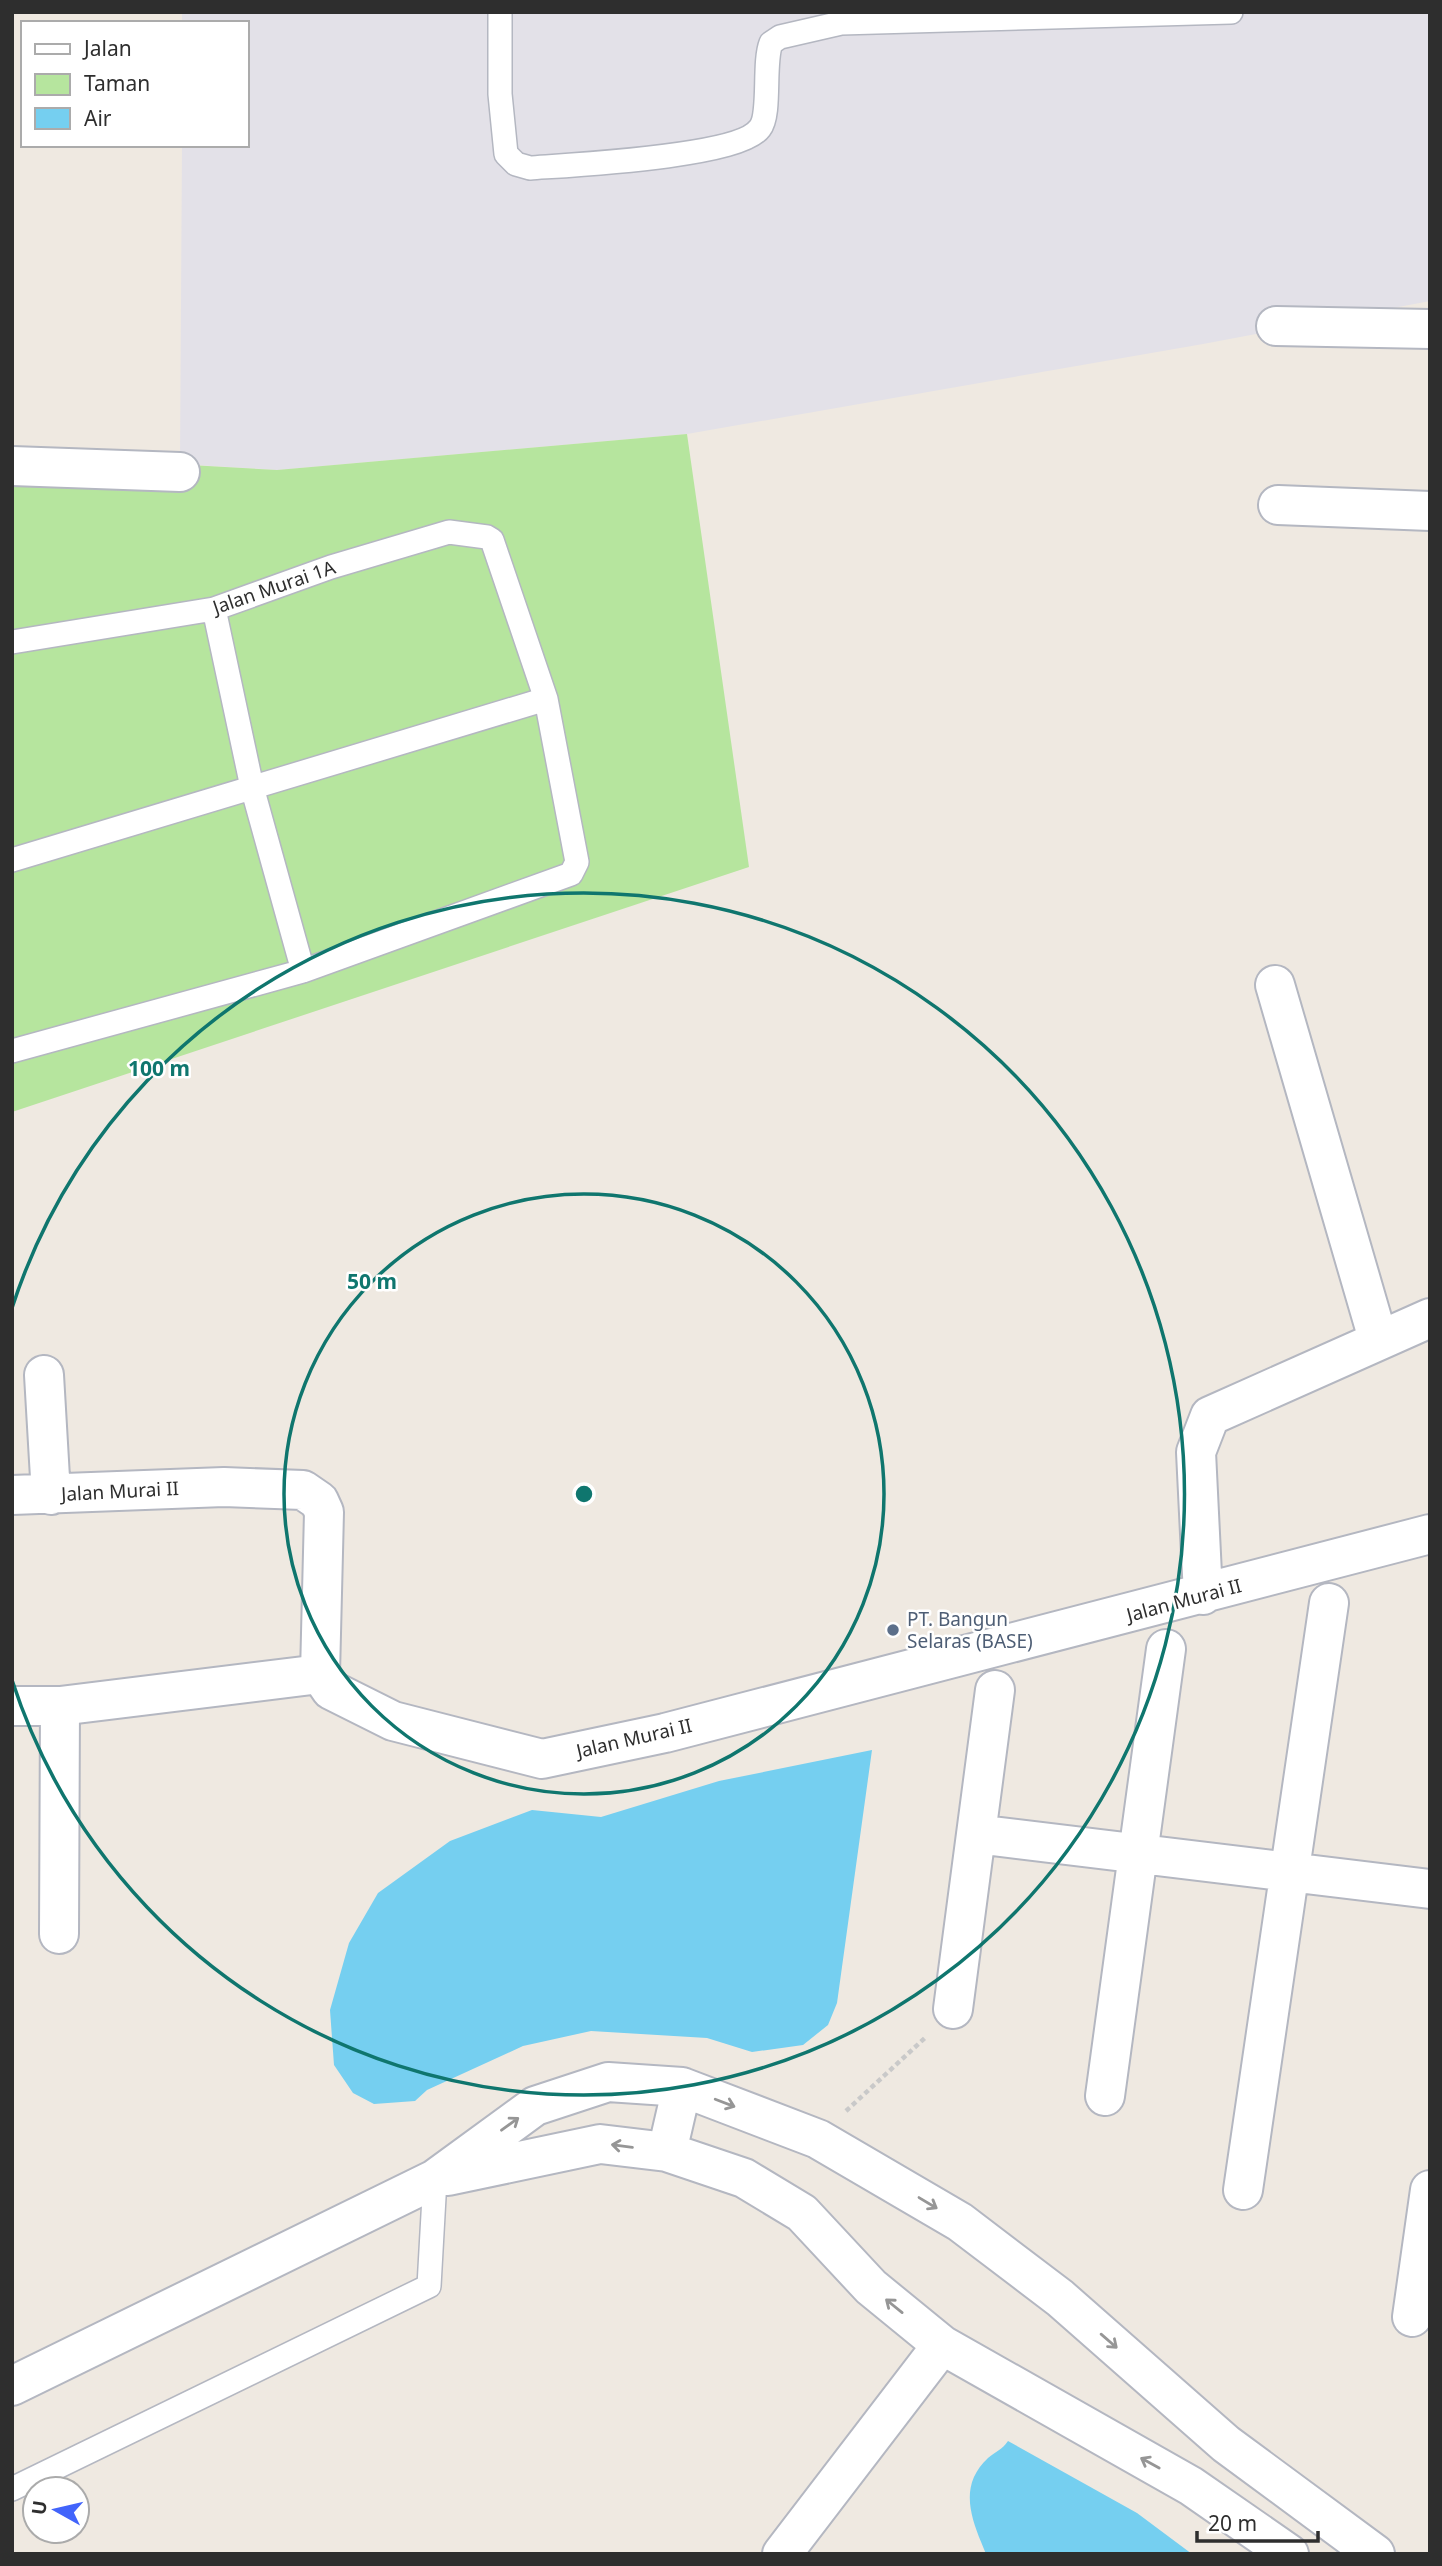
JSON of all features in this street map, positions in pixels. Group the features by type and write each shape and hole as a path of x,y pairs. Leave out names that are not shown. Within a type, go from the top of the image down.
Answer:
{"street":[{"path":"1276,326 1430,328"},
{"path":"12,466 180,472"},
{"path":"1278,505 1430,510"},
{"path":"1275,985 1377,1339"},
{"path":"1203,1595 1196,1451 1210,1416 1377,1339 1430,1318"},
{"path":"44,1375 51,1495"},
{"name":"Jalan Murai II","path":"12,1495 224,1487 303,1490 312,1495 324,1511 320,1674 331,1690 393,1721 542,1759 665,1733 1430,1534"},
{"path":"1243,2190 1329,1603"},
{"path":"1105,2096 1166,1649"},
{"path":"12,1706 60,1706 320,1674"},
{"path":"953,2009 995,1690"},
{"path":"59,1934 60,1706"},
{"path":"976,1834 1430,1889"},
{"path":"12,2386 435,2179 535,2106 608,2082 682,2087 818,2139 960,2222 1060,2298 1226,2444 1375,2554"},
{"path":"667,2152 682,2087"},
{"path":"435,2179 600,2144 667,2152 744,2178 802,2213 871,2287 942,2345 1191,2486 1289,2554"},
{"path":"1412,2318 1430,2190"},
{"path":"782,2554 942,2345"},
{"path":"1191,2486 1226,2444"}],"lane":[{"path":"500,12 500,94 506,154 516,164 530,168 659,158 748,138 763,123 771,43 780,37 841,18 1231,12"},
{"name":"Jalan Murai 1A","path":"12,642 214,609 331,567 449,532 480,535 492,540 546,699"},
{"path":"214,609 252,787 303,971"},
{"path":"12,860 546,699 577,862 575,870 303,971 12,1051"},
{"path":"12,2489 429,2286 435,2179"}],"path":[{"path":"818,2139 953,2009"}],"shaded area":[{"path":"182,12 1430,12 1430,301 1203,344 687,434 277,470 180,464 182,147 248,147 248,21 182,21"}],"green space":[{"path":"687,434 749,867 12,1112 12,455 277,470"}],"water":[{"path":"872,1750 837,2003 828,2025 803,2045 752,2052 707,2038 591,2031 523,2046 427,2090 415,2101 374,2104 353,2093 334,2065 330,2010 349,1943 378,1893 450,1841 532,1810 601,1817 719,1781"},
{"path":"1008,2441 1137,2513 1192,2554 986,2554 972,2516 970,2492 978,2469"}],"place":[{"name":"PT. Bangun Selaras (BASE)","path":"893,1630"}]}
